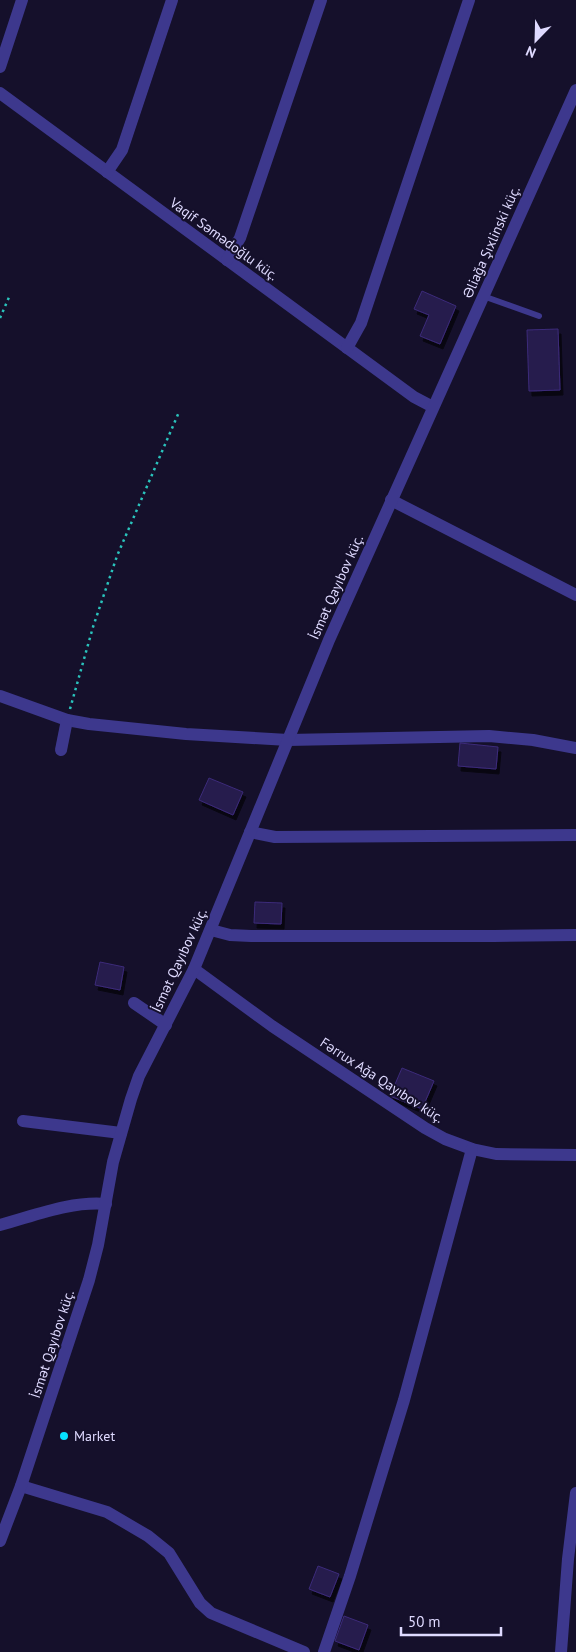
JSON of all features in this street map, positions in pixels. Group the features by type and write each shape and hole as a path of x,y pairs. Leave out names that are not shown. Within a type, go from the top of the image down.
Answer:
{"street":[{"path":"0,67 22,0"},
{"path":"107,172 122,150 172,0"},
{"path":"226,260 240,238 321,0"},
{"path":"347,348 361,323 469,0"},
{"name":"Əliağa Şıxlinski küç.","path":"433,406 576,90"},
{"name":"Vaqif Səmədoğlu küç.","path":"0,93 347,348 414,396 433,406"},
{"name":"İsmət Qayıbov küç.","path":"0,1541 21,1486 84,1296 98,1245 120,1133 139,1076 194,969 329,640 433,406"},
{"path":"391,500 576,595"},
{"path":"0,696 67,720 186,734 288,740 489,736 533,740 576,748"},
{"path":"61,750 67,720"},
{"path":"250,832 275,837 576,835"},
{"path":"211,930 230,935 251,936 576,935"},
{"name":"Fərrux Ağa Qayıbov küç.","path":"194,969 272,1026 425,1128 445,1139 472,1149 496,1154 576,1155"},
{"path":"134,1003 166,1025"},
{"path":"23,1121 120,1133"},
{"path":"324,1652 350,1576 404,1400 472,1149"},
{"path":"0,1225 75,1205 90,1203 106,1204"},
{"path":"21,1486 106,1512 148,1536 169,1553 200,1603 211,1613 304,1652"},
{"path":"561,1652 568,1559 576,1494"}],"lane":[{"path":"483,296 539,316"}],"path":[{"path":"0,318 10,295"},
{"path":"67,720 93,627 117,556 179,412"}],"building":[{"path":"422,291 456,306 440,344 420,336 429,315 414,309"},
{"path":"558,329 560,390 529,391 527,330"},
{"path":"460,743 498,747 496,769 458,766"},
{"path":"209,778 243,792 233,815 199,800"},
{"path":"255,902 282,903 281,924 254,923"},
{"path":"100,962 124,967 120,990 95,985"},
{"path":"402,1068 434,1081 422,1109 390,1096"},
{"path":"318,1566 339,1574 330,1597 309,1589"},
{"path":"344,1616 368,1625 359,1650 335,1641"}],"place":[{"name":"Market","path":"64,1436"}]}
